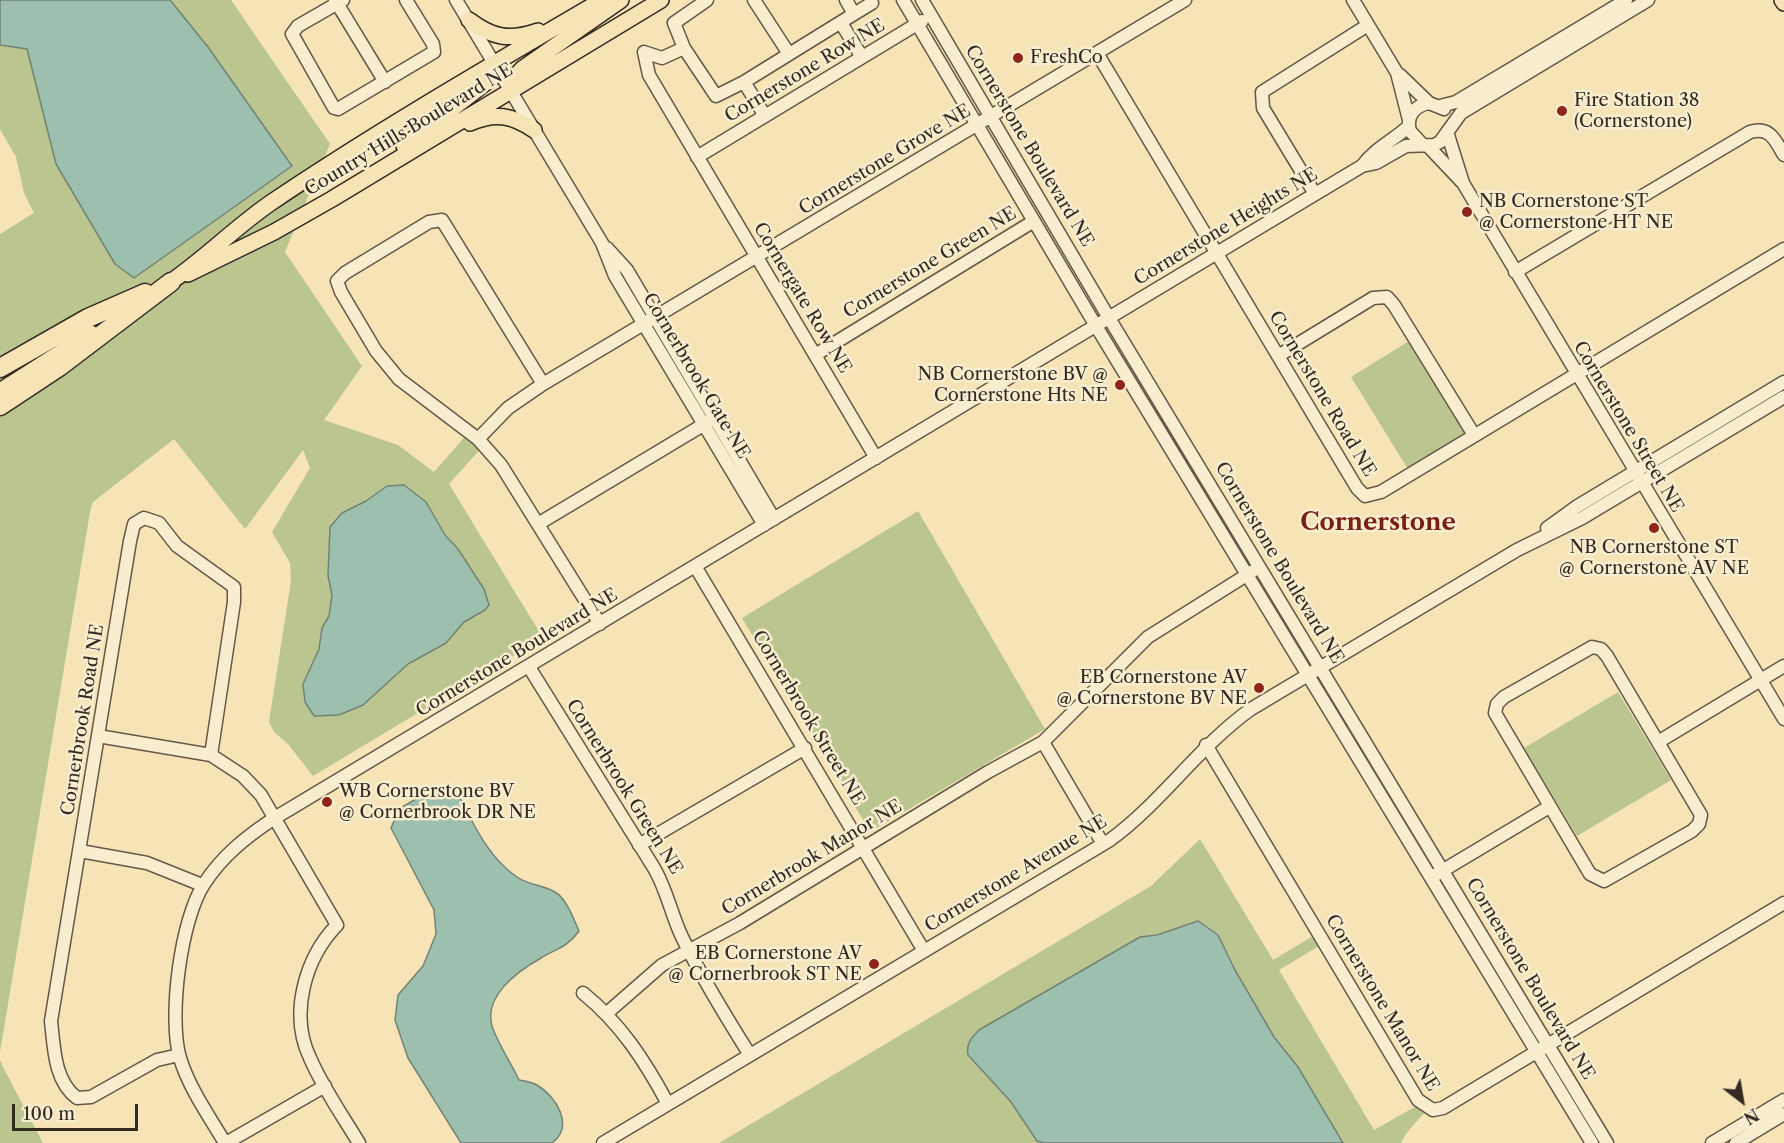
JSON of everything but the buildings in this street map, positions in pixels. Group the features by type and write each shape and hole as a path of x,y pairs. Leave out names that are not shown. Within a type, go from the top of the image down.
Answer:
{"highway":[{"path":"0,368 88,318 171,282"},
{"path":"0,406 59,367 171,282"}],"main road":[{"name":"Country Hills Boulevard NE","path":"171,282 232,230 269,205 396,123 602,0"},
{"path":"511,91 511,81 522,69 621,0"},
{"path":"599,37 646,0"},
{"name":"Country Hills Boulevard NE","path":"0,391 171,282 274,232 661,0"},
{"path":"469,20 484,32 502,38 524,35 569,20"},
{"path":"363,180 492,78 495,63"},
{"path":"426,142 480,118 496,115 510,116 534,130"}],"street":[{"path":"385,82 338,1 298,26 292,34 334,108 340,109 385,82 434,52 433,44 406,0"},
{"name":"Cornerbrook Gate NE","path":"456,0 602,243 615,276 649,321 769,522"},
{"path":"707,0 674,23 684,48 716,96 744,82 872,3"},
{"path":"754,0 789,54"},
{"path":"846,0 854,14"},
{"name":"Cornerstone Boulevard NE","path":"903,0 976,126 1246,575 1592,1143"},
{"name":"Cornerstone Boulevard NE","path":"922,0 1109,318 1607,1143"},
{"name":"Cornerstone Grove NE","path":"478,439 508,408 543,384 1185,0"},
{"path":"1353,0 1397,73 1413,137 1425,145"},
{"name":"Cornerstone Heights NE","path":"1362,166 1370,155 1396,138 1409,123 1418,107 1456,102 1626,0"},
{"name":"Cornerstone Heights NE","path":"1096,326 1362,166 1376,163 1406,146 1440,142 1462,112 1648,0"},
{"name":"Cornerstone Row NE","path":"697,157 931,15"},
{"path":"841,23 862,57"},
{"path":"1315,194 1263,108 1262,92 1368,25"},
{"name":"Cornergate Row NE","path":"684,48 662,58 644,52 646,68 653,85 876,458"},
{"name":"Cornerstone Road NE","path":"1097,53 1357,488 1365,496 1381,492 1784,249"},
{"path":"1397,73 1434,104 1446,111 1449,130"},
{"path":"744,82 765,116"},
{"name":"Cornerstone Street NE","path":"1449,130 1463,183"},
{"path":"1515,272 1750,132 1761,130 1770,133 1784,155"},
{"name":"Cornerstone Street NE","path":"1425,145 1463,183 1637,478 1784,719"},
{"path":"543,384 442,220 429,222 337,281 340,292 390,370 421,398 478,439 506,472 600,624"},
{"name":"Cornerstone Green NE","path":"815,355 1034,222"},
{"path":"1278,356 1373,298 1387,297 1474,435"},
{"name":"Cornerstone Boulevard NE","path":"225,1143 194,1088 179,1054 176,1024 180,962 188,925 202,885 237,843 273,819 1096,326"},
{"name":"Cornerstone Avenue NE","path":"1637,478 1784,382"},
{"name":"Cornerstone Avenue NE","path":"603,1143 1103,844 1130,825 1206,745 1251,709 1517,550 1576,507 1637,478 1784,397"},
{"path":"538,524 709,421"},
{"name":"Cornerbrook Road NE","path":"179,1054 157,1060 91,1097 77,1098 67,1088 54,1054 51,1021 134,524 144,518 159,523 177,546 234,586 234,602 211,754"},
{"name":"Cornerbrook Street NE","path":"696,566 924,951"},
{"name":"Cornerbrook Manor NE","path":"607,1013 662,965 740,923 865,849 988,772 1043,742 1148,637 1260,567"},
{"path":"1592,647 1600,649 1658,741 1701,815 1699,824 1682,837 1604,881 1590,874 1495,713 1497,704 1504,698 1592,647"},
{"path":"1658,741 1784,666"},
{"name":"Cornerbrook Green NE","path":"529,667 664,885 690,950 750,1055"},
{"path":"98,736 211,754 243,776 261,795 273,819 337,924 328,934 308,970 301,1015 309,1056 359,1143"},
{"path":"1043,742 1103,844"},
{"name":"Cornerstone Manor NE","path":"1206,745 1420,1104 1432,1110 1443,1108 1784,903"},
{"path":"639,845 805,748"},
{"path":"1431,878 1549,807"},
{"path":"80,851 147,863 202,885"},
{"path":"583,993 607,1013 646,1064 668,1104"},
{"path":"225,1143 325,1086"},
{"path":"1712,1143 1784,1100"},
{"path":"1736,1143 1784,1114"}],"green space":[{"path":"0,0 231,0 330,144 285,252 362,366 324,420 398,445 434,472 469,432 484,445 449,484 543,638 313,776 288,744 274,732 269,722 291,581 290,563 272,532 310,468 303,450 245,529 174,439 93,502 90,512 0,1052 0,234 34,213 24,193 16,157 0,129"},
{"path":"1414,338 1474,435 1411,474 1351,377"},
{"path":"918,511 1045,729 875,829 866,825 742,618"},
{"path":"1618,692 1671,780 1577,836 1524,748"},
{"path":"1200,839 1273,960 1318,933 1324,943 1279,970 1374,1130 1420,1104 1427,1109 1401,1143 719,1143 1151,886"},
{"path":"0,1060 3,1067 43,1143 0,1143"}],"shaded area":[{"path":"0,0 170,0 208,47 292,166 134,278 115,264 56,164 27,49 0,45"},
{"path":"404,485 426,502 445,535 458,549 484,589 489,605 485,610 464,622 446,643 408,664 363,705 339,715 314,716 305,702 303,684 319,649 322,628 329,616 332,595 328,576 330,527 342,513 366,501 387,486"},
{"path":"438,786 445,787 456,794 487,845 510,872 521,880 559,895 570,910 579,931 567,944 522,970 504,986 492,1006 493,1029 519,1080 533,1083 544,1090 560,1112 562,1128 559,1136 552,1143 461,1143 408,1058 395,1020 398,995 423,966 436,934 434,910 391,828 399,809"},
{"path":"1198,921 1218,935 1235,970 1274,1037 1298,1067 1343,1143 1044,1143 1037,1141 1011,1102 968,1055 968,1044 971,1039 979,1030 1140,937 1157,935"}],"place":[{"name":"FreshCo","path":"1018,58"},
{"name":"Fire Station 38 (Cornerstone)","path":"1562,111"},
{"name":"NB Cornerstone ST @ Cornerstone HT NE","path":"1467,212"},
{"name":"NB Cornerstone BV @ Cornerstone Hts NE","path":"1120,385"},
{"name":"NB Cornerstone ST @ Cornerstone AV NE","path":"1654,528"},
{"name":"EB Cornerstone AV @ Cornerstone BV NE","path":"1259,688"},
{"name":"WB Cornerstone BV @ Cornerbrook DR NE","path":"327,802"},
{"name":"EB Cornerstone AV @ Cornerbrook ST NE","path":"874,964"}],"district":[{"name":"Cornerstone","path":"1378,523"}]}
